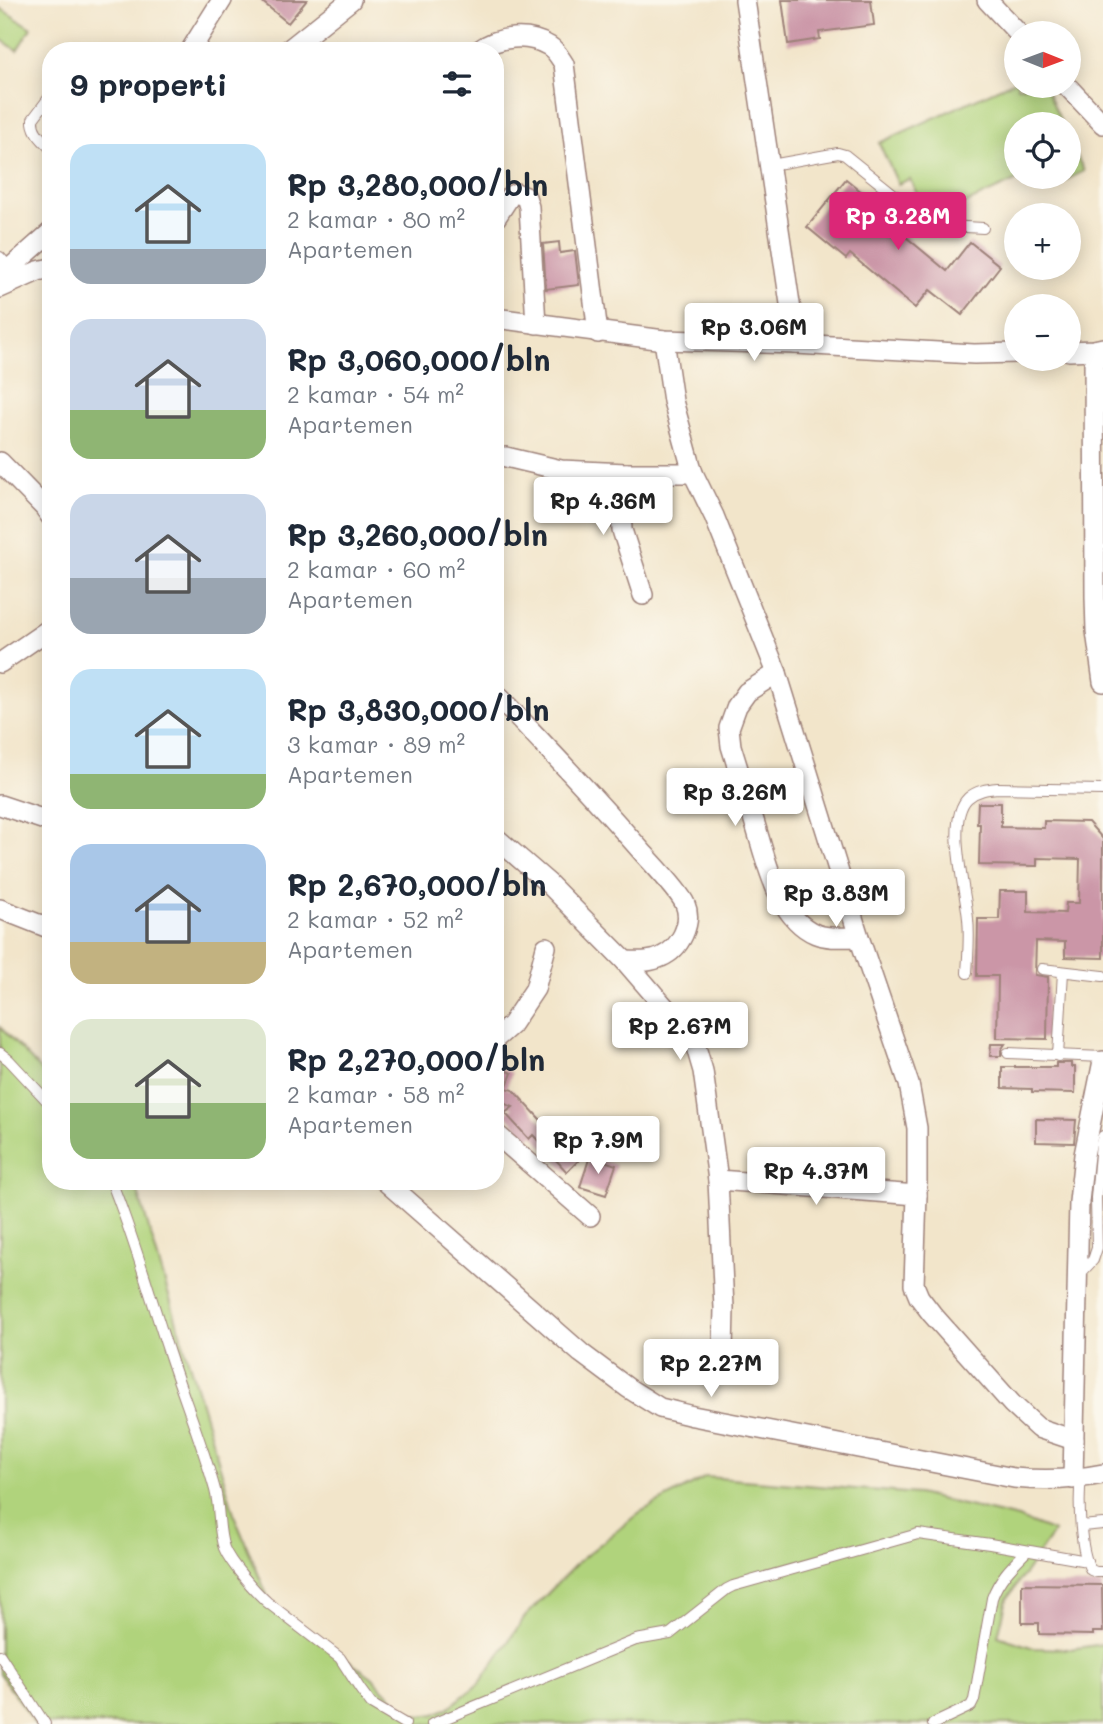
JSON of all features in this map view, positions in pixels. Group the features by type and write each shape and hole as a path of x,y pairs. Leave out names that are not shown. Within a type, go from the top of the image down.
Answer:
{"street":[{"path":"196,42 222,0"},
{"path":"298,42 351,0"},
{"path":"745,0 796,344"},
{"path":"987,0 1007,21"},
{"path":"496,42 509,38 533,38 552,48 564,64 598,333"},
{"path":"1078,98 1103,124"},
{"path":"504,206 513,194 520,193 526,197 529,207 537,324"},
{"path":"4,267 42,239"},
{"path":"0,288 42,270"},
{"path":"504,319 664,340 1004,353"},
{"path":"664,340 673,401 693,473 714,516 777,673 859,937 909,1084 916,1128 914,1285 919,1297 1012,1404 1038,1428 1074,1440"},
{"path":"1081,350 1099,349 1095,597 1096,631 1103,682"},
{"path":"506,457 561,470 693,473"},
{"path":"0,462 42,505"},
{"path":"626,473 621,514 622,530 643,595"},
{"path":"0,663 42,634"},
{"path":"777,673 747,692 737,706 729,728 731,746 773,883 789,912 803,926 816,934 834,938 859,937"},
{"path":"504,702 606,809 685,904 687,927 678,945 663,957 645,962 625,961"},
{"path":"0,805 42,819"},
{"path":"504,845 548,883 625,961 696,1047 704,1071 718,1180 724,1308 723,1351"},
{"path":"0,909 42,925"},
{"path":"504,1031 535,989 546,947"},
{"path":"1077,1479 1074,1440 1079,1202 1084,1155 1100,1093 1103,1059"},
{"path":"504,1141 590,1216"},
{"path":"718,1180 917,1195"},
{"path":"395,1190 581,1353 660,1408 1014,1478 1077,1479 1103,1474"}],"lane":[{"path":"42,108 32,122 33,130 42,140"},
{"path":"771,165 838,153 845,155 932,225 983,228"},
{"path":"967,973 968,917 959,867 958,832 960,813 968,799 982,790 998,788 1103,790"},
{"path":"1042,969 1103,976"},
{"path":"1058,1056 1063,972"},
{"path":"0,1053 42,1095"},
{"path":"1007,1053 1103,1059"},
{"path":"1078,1276 1093,1260 1097,1248 1096,1198 1103,1136"},
{"path":"114,1190 216,1492 223,1546 229,1558 267,1602 340,1658 371,1704 405,1724"},
{"path":"1077,1479 1087,1561 1091,1570 1103,1572"},
{"path":"1082,1526 1103,1524"},
{"path":"432,1724 636,1640 670,1634 727,1589 918,1534 1087,1561"},
{"path":"933,1724 971,1706 996,1586 1027,1551"},
{"path":"0,1655 45,1724"}],"green space":[{"path":"0,8 31,28 17,50 0,39"},
{"path":"1004,86 1004,98 1050,98 1057,112 1004,112 1004,186 936,217 925,212 910,179 898,184 879,143"},
{"path":"0,1027 42,1071 42,1190 138,1192 236,1520 271,1605 372,1677 406,1712 420,1716 435,1714 448,1708 480,1683 525,1617 578,1562 640,1512 706,1477 918,1494 1018,1518 1054,1532 1007,1599 998,1636 1034,1648 1071,1649 1103,1644 1103,1724 35,1724 0,1674"}],"building":[{"path":"260,0 307,0 288,23"},
{"path":"782,0 871,0 874,25 819,32 820,39 788,44"},
{"path":"846,179 887,213 883,218 947,271 970,242 1000,266 962,315 930,290 915,308 850,254 846,259 807,227"},
{"path":"559,242 560,253 575,251 579,285 546,289 543,244"},
{"path":"978,803 1001,803 1001,827 1044,828 1044,821 1088,822 1103,839 1103,958 1065,957 1065,942 1036,941 1035,975 1048,977 1047,1039 997,1038 998,976 977,976 978,919 999,919 1000,891 1028,891 1028,912 1065,913 1066,903 1079,903 1080,859 1037,858 1037,866 979,865"},
{"path":"991,1044 1005,1044 1001,1056 990,1056"},
{"path":"1056,1063 1071,1063 1071,1067 1075,1067 1075,1093 1002,1088 1002,1067 1056,1067"},
{"path":"504,1070 512,1073 506,1088 513,1090 553,1133 556,1130 582,1157 567,1172 533,1135 529,1139 505,1113 513,1107 504,1103"},
{"path":"1036,1119 1076,1120 1074,1143 1036,1142"},
{"path":"590,1156 616,1165 606,1195 580,1187"},
{"path":"1022,1584 1102,1585 1103,1632 1093,1632 1093,1635 1039,1634 1039,1623 1022,1623"}]}
